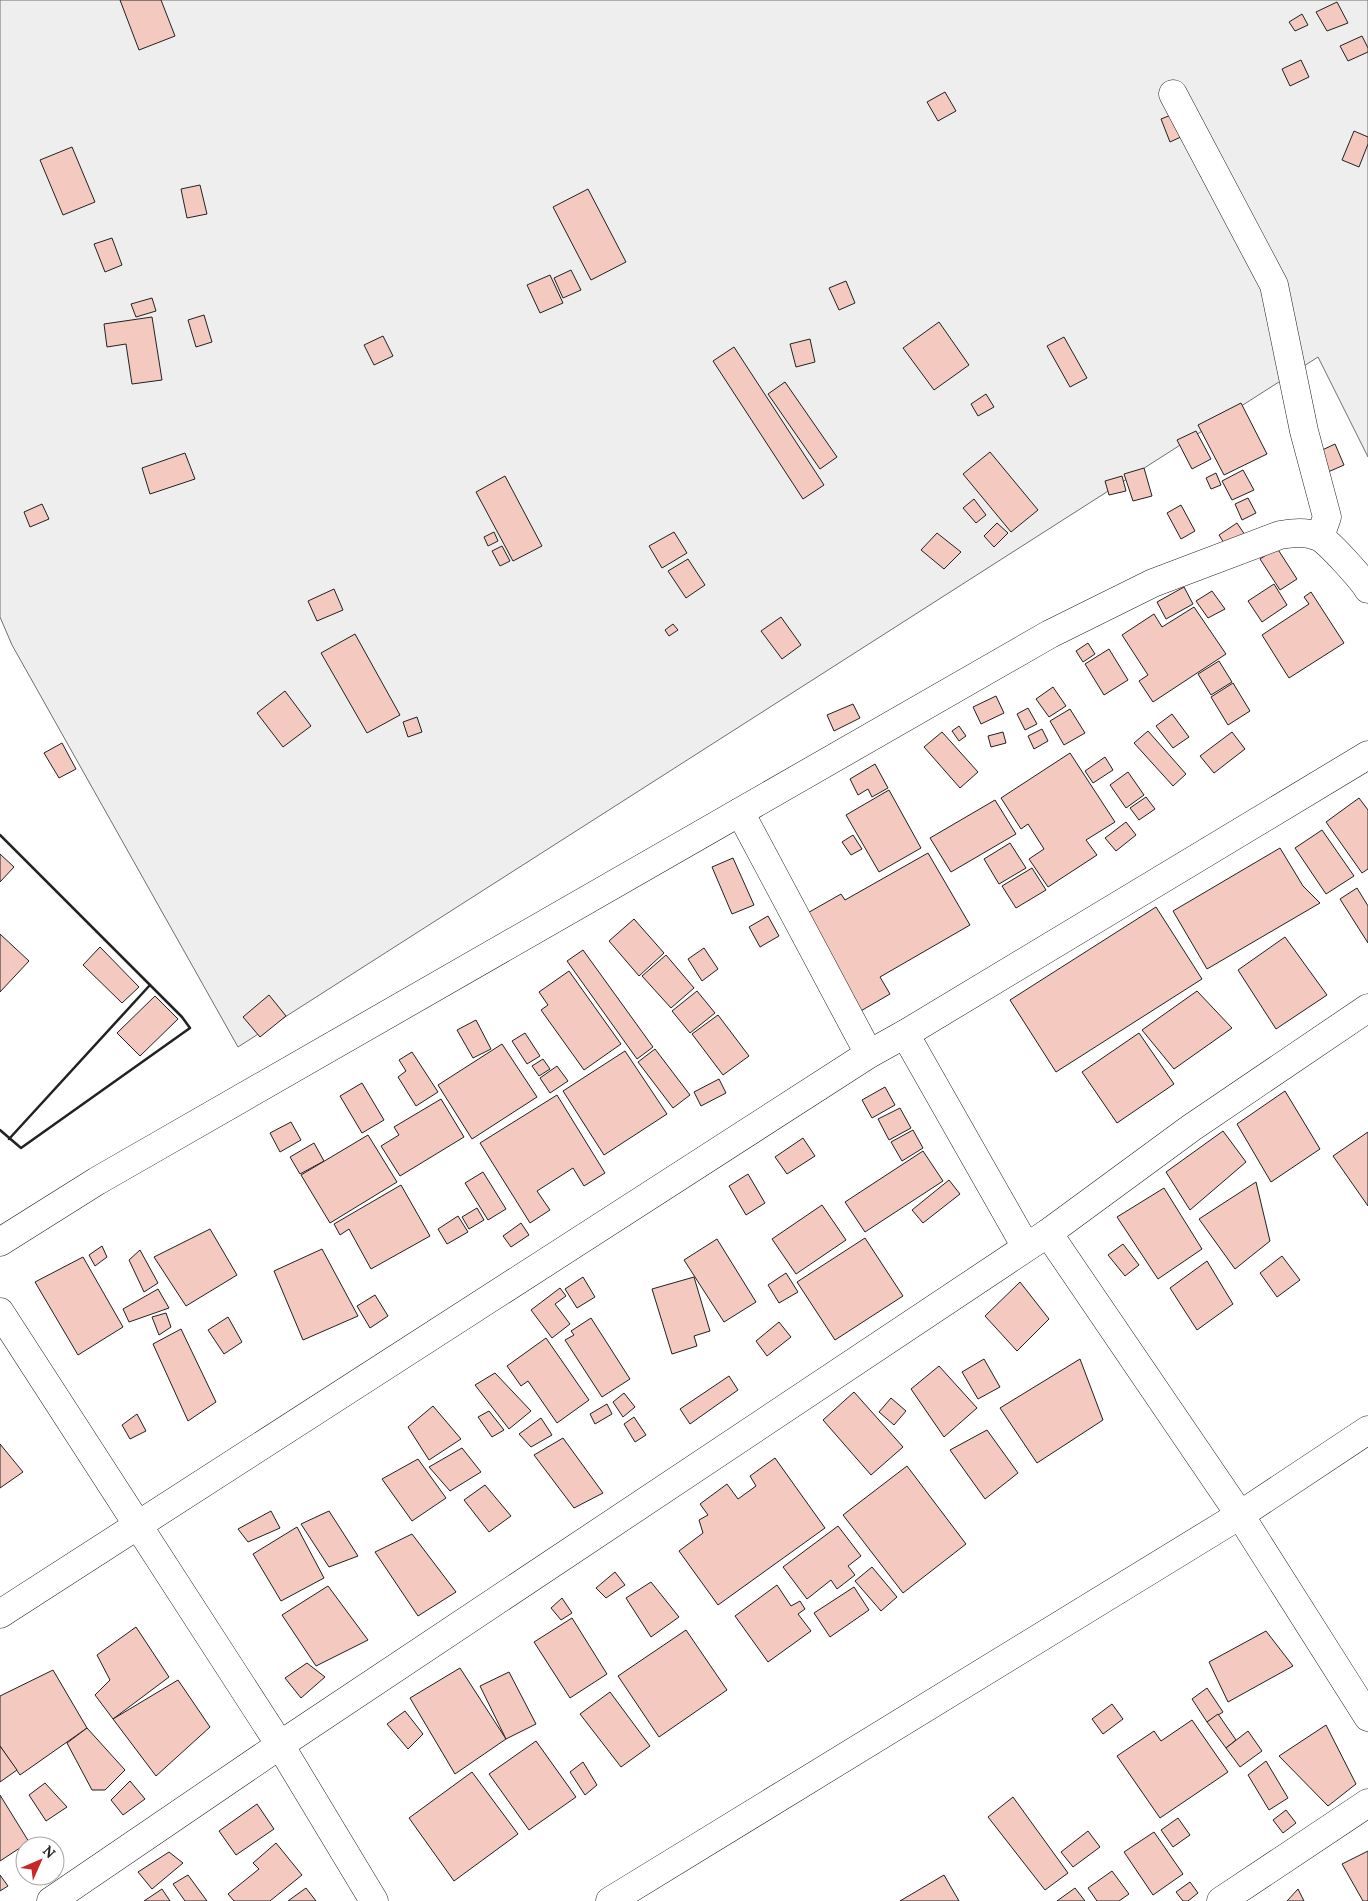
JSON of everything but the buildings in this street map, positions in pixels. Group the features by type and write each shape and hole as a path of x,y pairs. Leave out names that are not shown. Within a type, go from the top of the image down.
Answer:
{"street":[{"path":"1173,94 1274,285 1304,431 1327,517 1320,537"},
{"path":"0,1242 97,1181 1050,634 1153,583 1280,535 1301,532 1320,537 1362,579 1368,589"},
{"path":"0,1614 869,1054 1368,755"},
{"path":"740,812 869,1054"},
{"path":"51,1901 280,1745 1037,1240 1191,1128 1368,1008"},
{"path":"905,1034 1037,1240 1240,1515 1368,1717"},
{"path":"0,1312 280,1745 374,1901"},
{"path":"610,1901 1240,1515 1368,1430"},
{"path":"1221,1901 1368,1803"}],"shaded area":[{"path":"0,0 1368,0 1368,457 1318,357 238,1047 12,645 0,617"}],"wall":[{"path":"0,835 182,1017 190,1028 21,1148 0,1130"},
{"path":"9,1139 150,985"}]}
